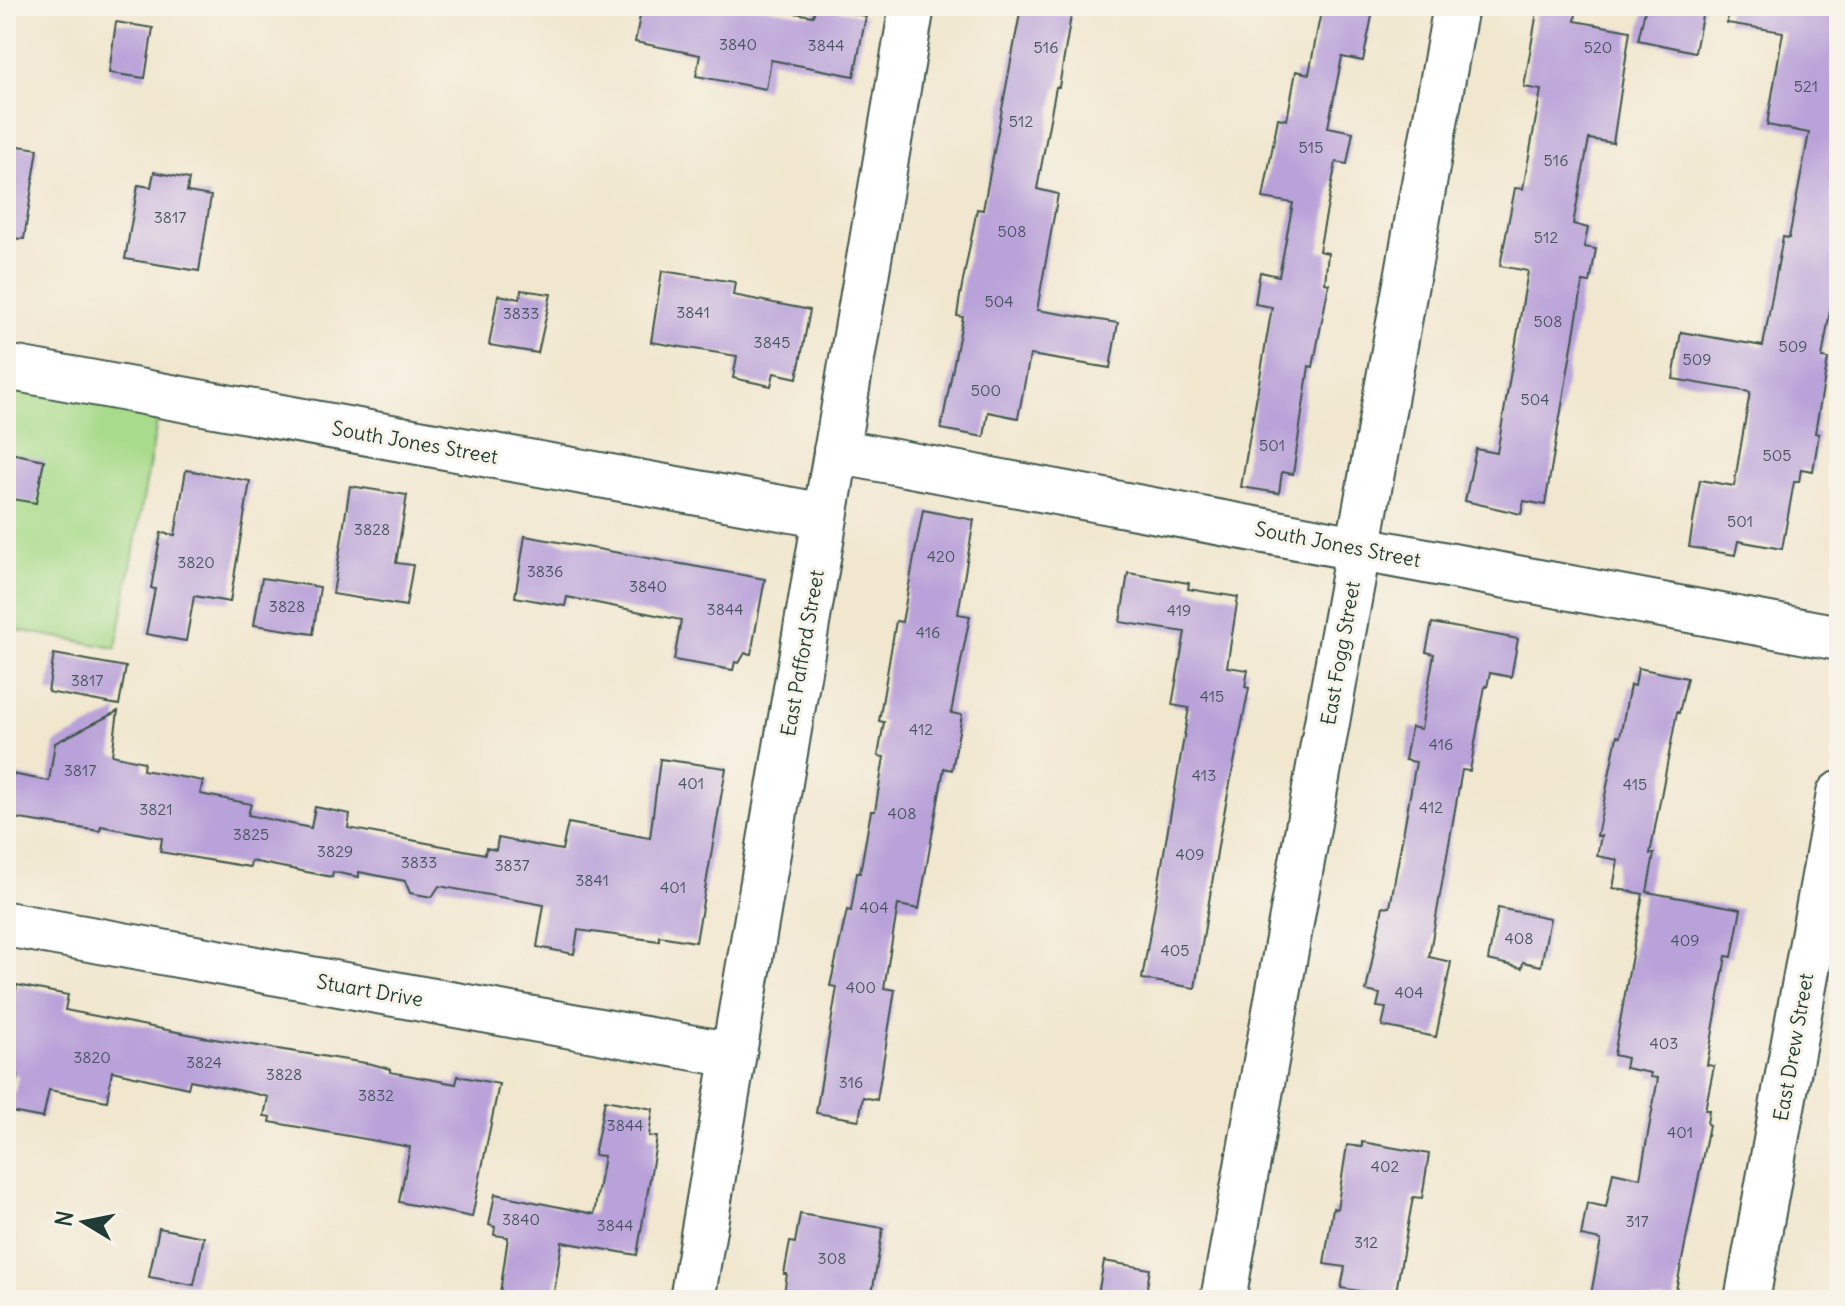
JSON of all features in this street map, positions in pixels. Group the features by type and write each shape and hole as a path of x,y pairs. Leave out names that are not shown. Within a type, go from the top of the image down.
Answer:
{"street":[{"name":"East Pafford Street","path":"692,1300 912,6"},
{"name":"East Fogg Street","path":"1223,1300 1456,6"},
{"name":"South Jones Street","path":"6,367 825,516"},
{"name":"South Jones Street","path":"836,451 1839,638"},
{"name":"East Drew Street","path":"1747,1300 1839,794"},
{"name":"Stuart Drive","path":"6,924 733,1055"}],"green space":[{"path":"6,384 159,411 116,648 6,628"}],"building":[{"path":"642,6 753,6 813,16 816,6 866,16 854,76 771,60 766,89 696,76 700,55 635,42"},
{"path":"1322,6 1351,6 1373,11 1363,61 1342,57 1328,127 1353,132 1347,164 1336,162 1319,251 1328,253 1325,283 1329,284 1313,367 1309,366 1293,474 1282,472 1279,493 1241,487 1272,307 1255,304 1260,272 1279,276 1293,203 1263,198 1278,118 1287,120 1296,71 1309,74"},
{"path":"1538,6 1577,6 1575,21 1630,31 1613,143 1589,139 1573,224 1588,228 1584,247 1596,249 1590,283 1583,282 1545,505 1524,501 1521,514 1465,501 1476,449 1497,453 1528,271 1500,266 1515,188 1523,189 1541,90 1524,87"},
{"path":"1646,6 1704,6 1695,52 1638,40"},
{"path":"1728,6 1839,6 1839,300 1832,299 1822,358 1828,359 1815,433 1819,434 1813,471 1801,469 1799,482 1794,482 1782,549 1738,541 1735,555 1689,547 1700,480 1734,486 1750,392 1673,379 1681,332 1763,346 1783,237 1789,238 1809,133 1767,125 1783,32 1727,23"},
{"path":"1021,8 1071,16 1037,189 1058,194 1037,310 1118,323 1110,368 1030,355 1018,418 988,412 984,437 941,429 963,317 957,316 960,296 977,209 983,210"},
{"path":"116,22 153,28 145,78 109,73"},
{"path":"6,144 38,149 24,239 6,238"},
{"path":"154,172 189,179 187,192 211,196 199,271 125,259 138,185 151,187"},
{"path":"662,271 735,282 733,295 810,310 797,378 774,373 771,386 733,378 737,356 651,342"},
{"path":"521,290 551,294 538,353 489,345 498,295 520,299"},
{"path":"6,452 44,460 36,503 6,498"},
{"path":"186,470 250,481 230,602 194,596 186,641 146,634 161,533 175,535"},
{"path":"350,486 407,495 396,563 413,565 406,606 333,594"},
{"path":"923,510 974,520 958,614 970,616 951,713 962,715 952,770 944,768 919,909 898,905 884,988 895,990 877,1100 863,1097 859,1120 816,1113 837,987 830,986 847,910 851,911 857,873 860,873 871,811 875,811 884,757 878,756 884,722 879,721 896,621 902,622"},
{"path":"525,536 765,579 751,654 745,653 739,663 735,662 733,670 674,660 681,620 567,597 565,606 515,597"},
{"path":"1128,573 1189,583 1188,589 1238,597 1227,667 1248,670 1245,687 1249,688 1220,834 1195,988 1142,979 1189,708 1172,705 1185,632 1120,622"},
{"path":"262,578 320,587 313,634 254,625"},
{"path":"1432,623 1518,639 1511,677 1490,673 1470,771 1462,770 1429,957 1451,962 1436,1037 1382,1026 1386,1008 1377,1007 1380,994 1366,991 1383,906 1390,907 1416,762 1405,760 1411,727 1421,729 1434,654 1426,652"},
{"path":"54,654 126,667 119,705 48,692"},
{"path":"1638,668 1687,678 1677,712 1650,854 1654,854 1647,892 1741,909 1732,957 1726,956 1707,1065 1714,1066 1705,1110 1709,1110 1709,1125 1674,1300 1590,1300 1601,1240 1581,1236 1587,1203 1606,1207 1613,1172 1640,1178 1658,1078 1650,1077 1651,1073 1625,1068 1627,1058 1614,1055 1643,894 1613,888 1618,860 1597,856 1601,836 1597,836 1617,736 1620,737 1630,685 1635,686"},
{"path":"118,711 112,755 144,762 143,770 203,781 200,794 251,804 248,815 311,828 315,807 350,814 348,828 485,854 486,848 496,850 498,838 562,850 568,823 650,838 660,759 726,768 696,942 659,936 659,941 578,930 574,954 537,947 544,905 439,886 432,897 410,893 405,881 359,872 359,877 333,872 332,877 251,861 250,867 160,852 162,838 101,826 100,831 6,817 6,773 49,781 55,743"},
{"path":"1498,908 1550,918 1541,966 1523,962 1522,968 1488,960"},
{"path":"17,985 68,995 65,1010 208,1038 372,1064 390,1069 390,1072 456,1084 458,1076 499,1084 472,1217 399,1202 410,1147 270,1122 271,1117 264,1116 268,1097 256,1094 190,1080 188,1088 112,1071 107,1101 49,1090 43,1118 11,1112 18,1075 6,1072 6,998 14,1000"},
{"path":"605,1100 653,1109 649,1136 657,1137 637,1255 562,1242 553,1300 499,1300 508,1237 494,1235 495,1227 489,1225 495,1194 594,1214 604,1156 594,1155"},
{"path":"1362,1142 1429,1154 1422,1198 1413,1197 1395,1297 1341,1288 1345,1267 1324,1264 1347,1145 1362,1147"},
{"path":"800,1214 883,1228 871,1300 783,1300 790,1242 795,1243"},
{"path":"159,1228 204,1237 194,1285 149,1277"},
{"path":"1104,1261 1150,1269 1145,1300 1097,1300"}]}
